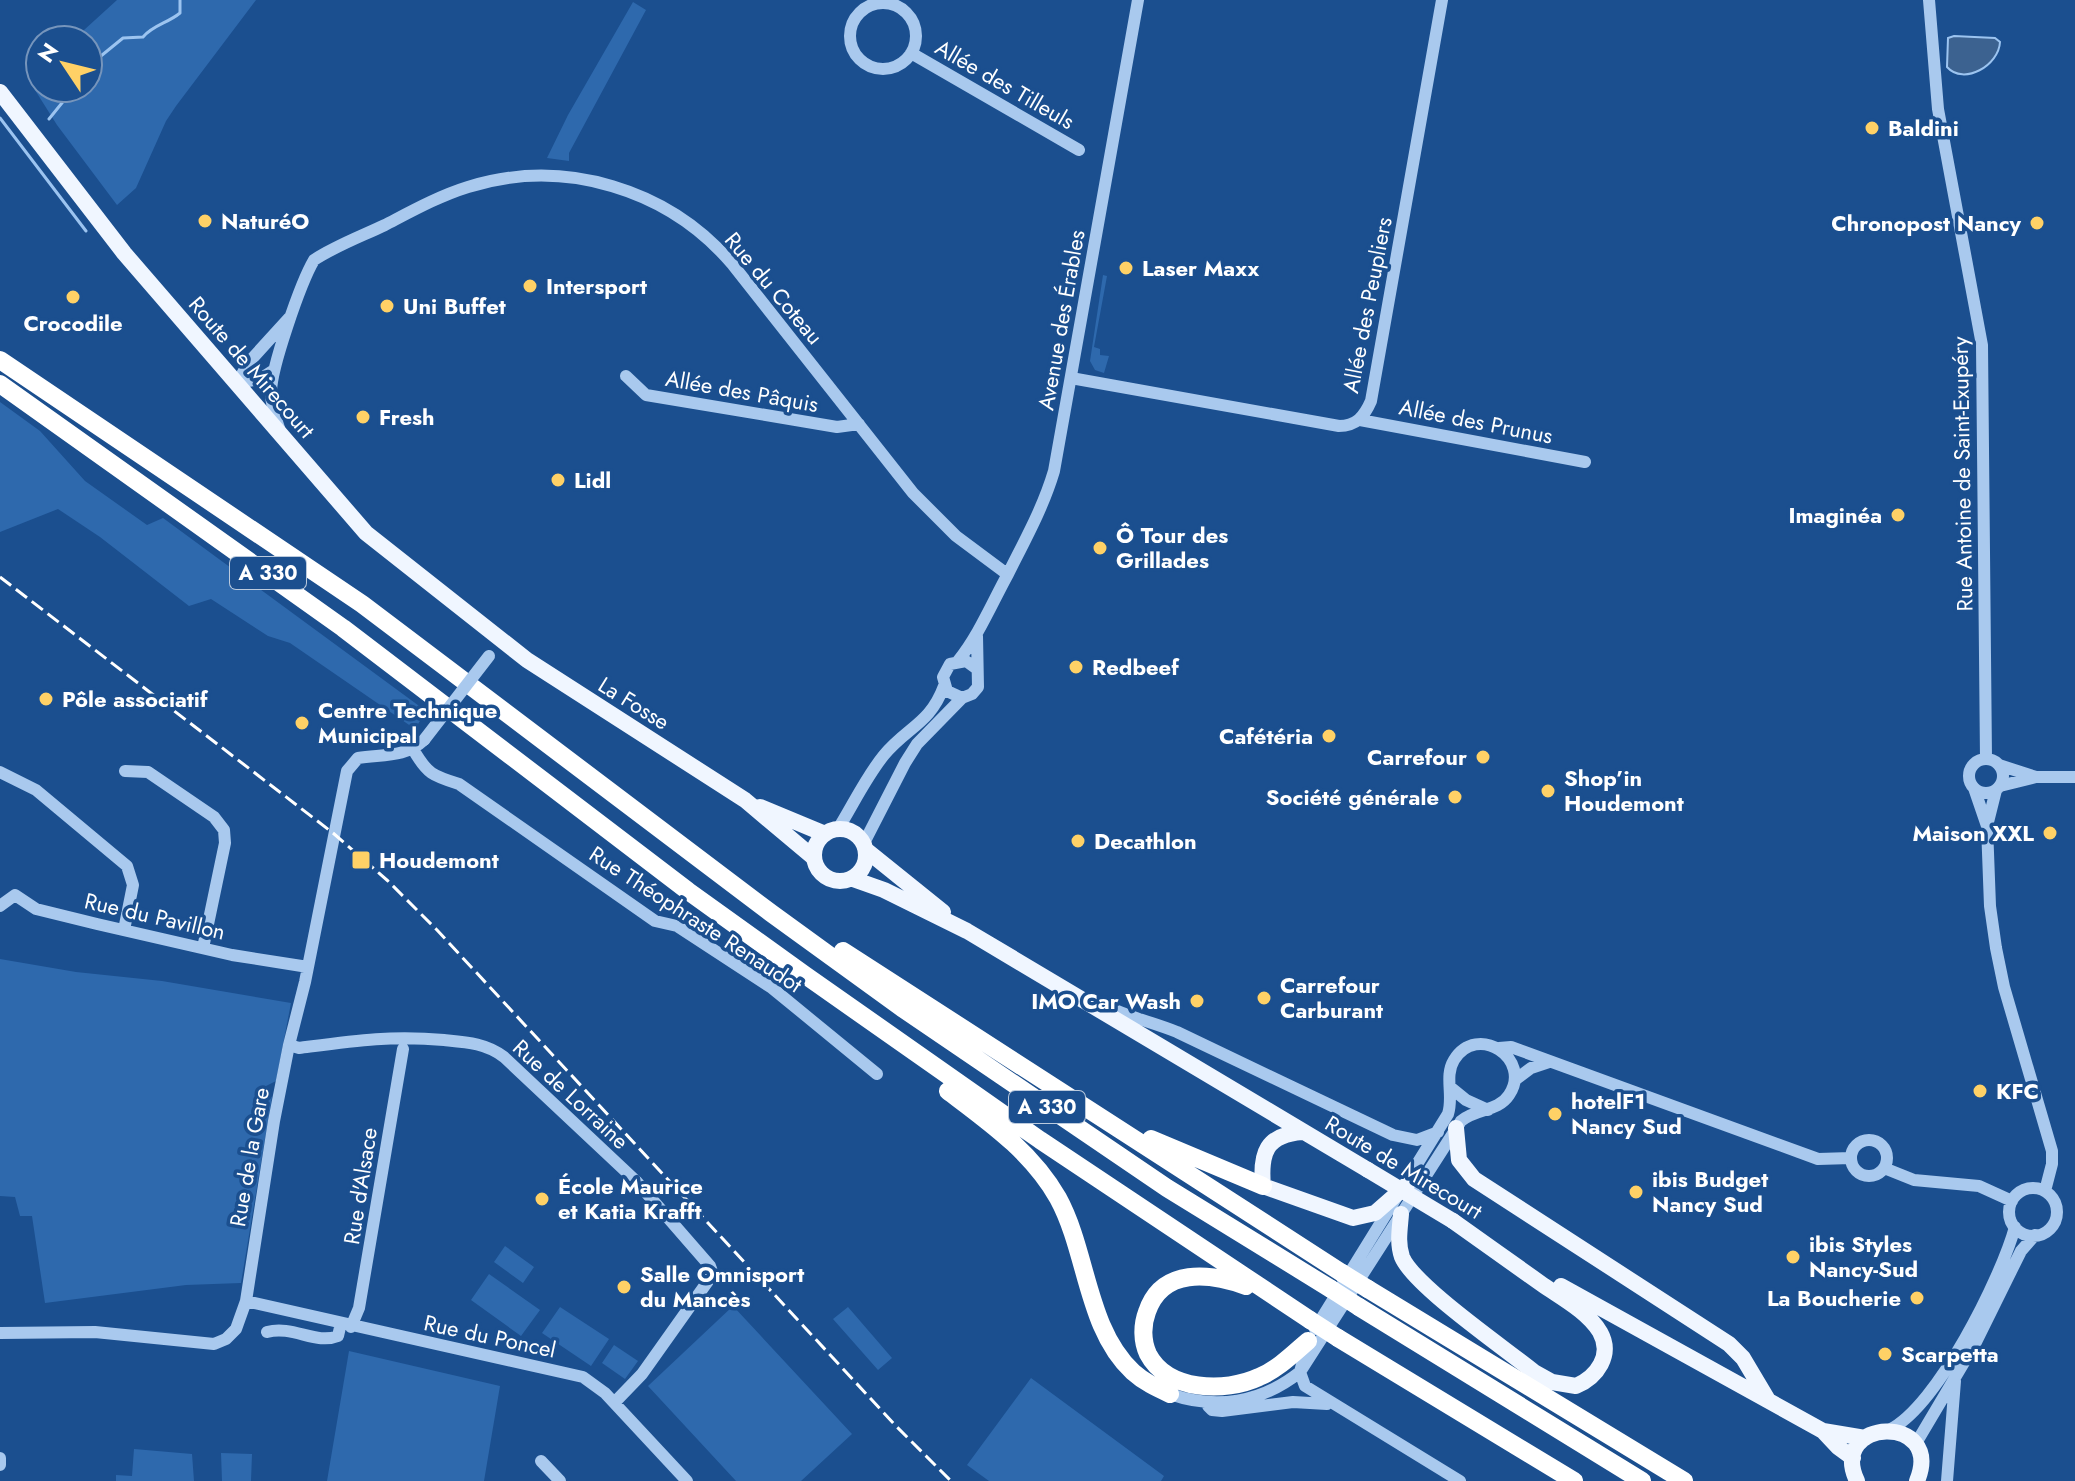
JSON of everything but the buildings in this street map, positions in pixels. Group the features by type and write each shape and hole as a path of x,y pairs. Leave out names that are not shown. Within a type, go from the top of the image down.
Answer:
{"highway":[{"name":"A 330","path":"0,360 362,604 771,913 1101,1144 1167,1188 1642,1481"},
{"name":"A 330","path":"0,384 331,619 688,891 922,1059 1310,1320 1574,1481"},
{"path":"771,913 833,945 1342,1273 1684,1481"},
{"path":"922,1059 937,1082 1009,1138 1038,1169 1058,1198 1074,1236 1096,1309 1118,1355 1147,1383 1170,1394"},
{"path":"1037,1075 1162,1145 1263,1186"},
{"path":"1274,1296 1212,1276 1179,1278 1157,1292 1150,1302 1143,1329 1148,1353 1161,1370 1173,1378 1194,1384 1224,1386 1259,1377 1309,1350"}],"main road":[{"name":"Route de Mirecourt","path":"0,92 115,242 366,533 502,641"},
{"name":"La Fosse","path":"502,641 577,694 745,800 814,858"},
{"name":"La Fosse","path":"745,800 831,832"},
{"path":"831,832 853,832 865,846 866,863 853,879 839,882 825,877 814,858 816,845 831,832"},
{"name":"Route de Mirecourt","path":"865,846 967,931"},
{"name":"Route de Mirecourt","path":"853,879 884,890 967,931 1615,1317 1823,1431 1853,1458"},
{"path":"1456,1128 1459,1160 1474,1179 1729,1344 1752,1371 1769,1401"},
{"path":"1302,1132 1273,1140 1261,1166 1263,1186 1353,1218 1375,1213 1407,1185"},
{"path":"1401,1214 1401,1255 1408,1267 1431,1290 1534,1372 1552,1382 1576,1386 1596,1373 1605,1342 1594,1324 1453,1221"},
{"path":"1857,1481 1853,1458 1865,1438 1876,1431 1889,1430 1904,1434 1915,1445 1921,1462 1917,1481"},
{"name":"Route de Mirecourt","path":"1823,1431 1865,1438"}],"street":[{"name":"Avenue des Érables","path":"958,661 978,633 1039,514 1049,487 1138,0"},
{"name":"Allée des Peupliers","path":"1071,378 1339,426 1360,420 1371,401 1442,0"},
{"name":"Rue Antoine de Saint-Exupéry","path":"1929,0 1938,109 1982,345 1986,759"},
{"name":"Allée des Tilleuls","path":"877,3 892,4 904,11 915,31 911,53 902,63 890,68 868,65 857,56 851,42 851,29 856,17 877,3"},
{"name":"Allée des Tilleuls","path":"911,53 1079,150"},
{"name":"Rue du Coteau","path":"281,434 270,398 274,370 314,260 448,194 490,181 552,176 589,180 609,184 650,200 679,216 712,243 733,265 927,508 964,543 1007,574"},
{"name":"Rue du Coteau","path":"237,383 249,362 293,312"},
{"path":"222,364 249,362"},
{"path":"237,383 260,379 274,370"},
{"name":"Allée des Pâquis","path":"626,376 646,395 837,427 859,424"},
{"name":"Allée des Prunus","path":"1360,420 1585,462"},
{"name":"Avenue des Érables","path":"977,669 978,633"},
{"path":"413,749 424,740 502,641"},
{"path":"831,832 895,743 933,711 944,686 946,668 958,661 971,663 980,676 978,687 962,698 911,754 865,846"},
{"path":"944,686 951,695 962,698"},
{"name":"Rue de la Gare","path":"0,1333 95,1332 214,1344 226,1339 236,1329 246,1301 289,1045 308,967 345,779 349,767 358,758 413,749"},
{"name":"Rue Théophraste Renaudot","path":"413,749 422,766 435,777 459,784 655,921 677,926 772,988 877,1074"},
{"path":"2036,777 1986,759 1977,762 1970,770 1970,780 1987,826 1990,906 2004,987 2052,1151 2045,1191"},
{"path":"1987,826 2003,774 1999,765"},
{"path":"125,771 148,772 214,817 224,830 225,843 203,948"},
{"path":"0,772 36,790 127,866 133,885 124,930"},
{"path":"1974,788 1984,793 2036,777 2075,777"},
{"name":"Rue du Pavillon","path":"0,906 15,895 36,909 203,948 308,967"},
{"path":"1069,993 1089,997 1126,1016 1142,1018 1177,1032 1402,1138 1423,1139 1438,1132"},
{"name":"Rue de Lorraine","path":"289,1045 299,1048 405,1036 467,1042 494,1050 636,1181 713,1270 642,1374 615,1402"},
{"path":"1170,1394 1206,1404 1229,1402 1258,1396 1300,1372 1309,1350 1438,1132 1450,1107 1450,1070 1460,1052 1479,1043 1499,1048 1511,1047 1818,1159 1851,1158"},
{"path":"1499,1048 1509,1058 1515,1080"},
{"name":"Rue d'Alsace","path":"346,1325 359,1308 403,1049"},
{"path":"1314,1393 1309,1350 1456,1128 1465,1117 1504,1102 1515,1080 1531,1068 1549,1062"},
{"path":"1450,1087 1466,1100 1488,1110"},
{"path":"1876,1141 1886,1151 1884,1168 1871,1176 1861,1174 1854,1168 1851,1158 1858,1143 1876,1141"},
{"path":"1884,1168 1914,1180 1979,1186 2012,1201"},
{"path":"1889,1430 1901,1424 1955,1356 2008,1248 2015,1227 2010,1211 2012,1201 2029,1188 2045,1191 2054,1200 2056,1219 2048,1230 2035,1235 2021,1251 1975,1344 1915,1445"},
{"path":"2015,1227 2035,1235"},
{"name":"Rue du Poncel","path":"246,1301 583,1377 615,1402 687,1481"},
{"path":"267,1332 281,1328 328,1340 338,1336 346,1325"},
{"path":"1300,1372 1305,1386 1314,1393 1460,1481"},
{"path":"1947,1481 1955,1376"},
{"path":"1206,1404 1212,1410 1222,1411 1293,1402 1332,1404"},
{"path":"0,1458 0,1465"},
{"path":"541,1461 560,1481"}],"shaded area":[{"path":"117,0 256,0 176,106 166,121 136,188 117,205 44,104 104,104 104,24 91,24"},
{"path":"633,2 646,10 569,153 569,161 547,158 568,115"},
{"path":"1948,38 1995,38 2000,42 1994,58 1987,65 1971,74 1962,74 1947,67"},
{"path":"1103,275 1107,276 1094,347 1100,349 1100,355 1109,356 1104,373 1095,370 1090,361"},
{"path":"0,402 40,431 85,481 147,525 163,518 426,711 415,729 290,643 268,636 211,599 189,606 100,537 58,509 0,532"},
{"path":"0,959 76,972 162,981 291,1003 276,1081 266,1086 268,1095 272,1097 241,1283 186,1285 45,1303 32,1216 20,1216 15,1197 0,1196"},
{"path":"505,1246 534,1267 523,1283 494,1262"},
{"path":"489,1274 540,1310 521,1336 471,1300"},
{"path":"733,1306 852,1434 801,1481 736,1481 648,1386"},
{"path":"560,1307 609,1339 591,1366 542,1333"},
{"path":"848,1307 892,1358 878,1370 833,1319"},
{"path":"614,1345 638,1361 625,1379 602,1363"},
{"path":"349,1351 500,1386 484,1481 327,1481"},
{"path":"1031,1378 1164,1476 1161,1481 989,1481 967,1465"},
{"path":"134,1449 192,1454 194,1481 116,1481 116,1475 132,1476"},
{"path":"221,1453 252,1454 251,1481 222,1481"}],"waterway":[{"path":"104,53 123,38 143,37 180,13 180,0"},
{"path":"49,119 61,104"},
{"path":"0,118 86,231"}],"railway":[{"path":"0,577 333,833 388,881 437,930 895,1425 951,1481"}],"place":[{"name":"Baldini","path":"1872,128"},
{"name":"NaturéO","path":"205,221"},
{"name":"Chronopost Nancy","path":"2037,223"},
{"name":"Laser Maxx","path":"1126,268"},
{"name":"Intersport","path":"530,286"},
{"name":"Crocodile","path":"73,297"},
{"name":"Uni Buffet","path":"387,306"},
{"name":"Fresh","path":"363,417"},
{"name":"Lidl","path":"558,480"},
{"name":"Imaginéa","path":"1898,515"},
{"name":"Ô Tour des Grillades","path":"1100,548"},
{"name":"Redbeef","path":"1076,667"},
{"name":"Pôle associatif","path":"46,699"},
{"name":"Centre Technique Municipal","path":"302,723"},
{"name":"Cafétéria","path":"1329,736"},
{"name":"Carrefour","path":"1483,757"},
{"name":"Shop’in Houdemont","path":"1548,791"},
{"name":"Société générale","path":"1455,797"},
{"name":"Maison XXL","path":"2050,833"},
{"name":"Decathlon","path":"1078,841"},
{"name":"Houdemont","path":"361,860"},
{"name":"Carrefour Carburant","path":"1264,998"},
{"name":"IMO Car Wash","path":"1197,1001"},
{"name":"KFC","path":"1980,1091"},
{"name":"hotelF1 Nancy Sud","path":"1555,1114"},
{"name":"ibis Budget Nancy Sud","path":"1636,1192"},
{"name":"École Maurice et Katia Krafft","path":"542,1199"},
{"name":"ibis Styles Nancy-Sud","path":"1793,1257"},
{"name":"Salle Omnisport du Mancès","path":"624,1287"},
{"name":"La Boucherie","path":"1917,1298"},
{"name":"Scarpetta","path":"1885,1354"}]}
